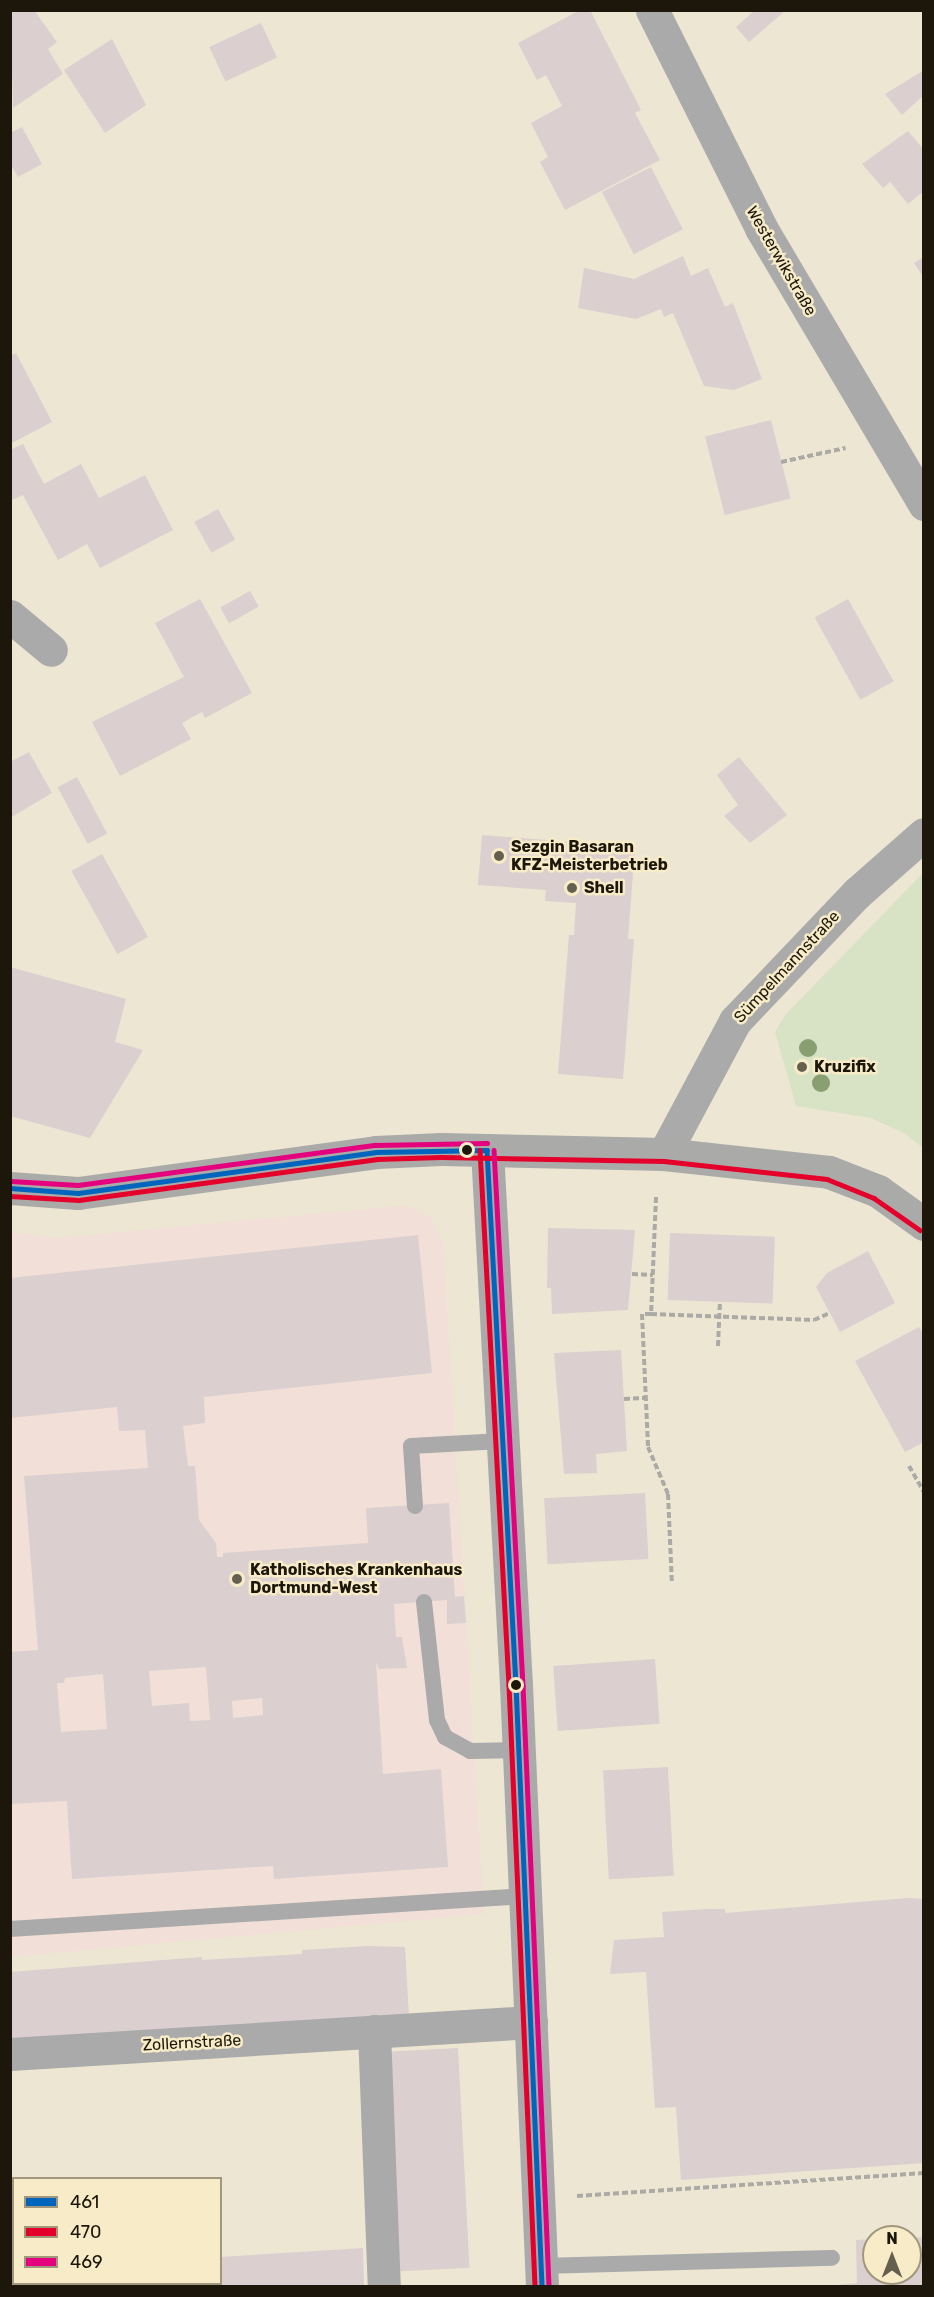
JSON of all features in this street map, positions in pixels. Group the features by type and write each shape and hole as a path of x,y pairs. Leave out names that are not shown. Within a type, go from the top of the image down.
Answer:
{"main road":[{"path":"10,1188 78,1193 376,1152 487,1150 664,1154 829,1172 878,1191 924,1224"}],"street":[{"name":"Westerwikstraße","path":"652,10 761,228 924,504"},
{"path":"10,616 51,650"},
{"name":"Sümpelmannstraße","path":"664,1154 735,1022 856,893 924,834"},
{"path":"487,1150 519,1750 542,2276"},
{"name":"Zollernstraße","path":"10,2054 531,2022"},
{"path":"374,2031 384,2286"}],"lane":[{"path":"415,1506 411,1446 502,1441"},
{"path":"424,1602 436,1720 445,1737 470,1751 519,1750"},
{"path":"10,1929 526,1896"},
{"path":"542,2276 832,2258"}],"path":[{"path":"781,462 857,445 881,432"},
{"path":"651,1314 656,1197"},
{"path":"632,1274 653,1275"},
{"path":"718,1346 720,1301"},
{"path":"672,1584 668,1494 648,1447 642,1314 814,1320 830,1313"},
{"path":"624,1399 646,1398"},
{"path":"909,1466 924,1492"},
{"path":"571,2197 924,2173"}],"shaded area":[{"name":"Katholisches Krankenhaus Dortmund-West","path":"408,1205 430,1216 443,1243 484,1914 11,1957 11,1232 56,1238"}],"green space":[{"path":"923,873 923,1148 904,1133 871,1118 796,1106 775,1032 786,1014"}],"building":[{"path":"10,10 34,10 57,42 48,49 63,74 13,108"},
{"path":"580,10 590,10 641,110 635,113 660,160 565,210 540,162 548,157 531,123 562,106 546,75 537,80 518,43"},
{"path":"755,10 786,10 749,42 736,27"},
{"path":"261,23 277,57 225,82 209,47"},
{"path":"112,39 146,105 105,133 64,70"},
{"path":"924,70 924,95 902,115 885,94"},
{"path":"22,127 42,164 18,177 10,163 10,133"},
{"path":"908,131 924,150 924,191 908,204 890,182 883,188 862,164"},
{"path":"651,167 683,229 634,254 602,192"},
{"path":"683,256 691,276 708,268 725,307 733,303 762,379 734,390 704,386 673,313 664,317 661,309 636,319 578,308 584,268 634,279"},
{"path":"924,257 924,278 914,263"},
{"path":"16,353 52,422 10,444 10,356"},
{"path":"771,420 791,499 725,515 705,436"},
{"path":"23,444 44,484 81,464 99,498 145,475 173,530 100,568 87,544 58,560 23,495 10,501 10,450"},
{"path":"218,509 235,540 211,553 194,522"},
{"path":"250,591 259,607 229,623 220,607"},
{"path":"200,599 252,693 205,718 202,712 182,723 191,739 120,776 92,722 184,677 155,623"},
{"path":"848,599 894,681 860,700 815,617"},
{"path":"29,752 52,793 10,818 10,762"},
{"path":"739,757 787,815 750,843 724,816 738,805 717,775"},
{"path":"77,777 107,834 88,844 58,787"},
{"path":"482,835 635,847 628,939 634,939 623,1079 558,1074 569,935 574,935 576,903 545,901 546,890 478,885"},
{"path":"102,854 148,937 117,954 71,871"},
{"path":"10,967 126,999 115,1042 143,1050 90,1138 10,1116"},
{"path":"548,1228 635,1230 628,1310 552,1314 551,1288 547,1288"},
{"path":"670,1233 775,1237 773,1304 668,1300"},
{"name":"Katholisches Krankenhaus Dortmund-West","path":"418,1235 432,1373 204,1397 205,1423 183,1426 188,1466 195,1466 199,1520 216,1543 217,1557 223,1557 223,1553 368,1543 366,1508 449,1503 455,1597 464,1596 466,1623 447,1624 447,1600 394,1604 396,1637 402,1637 407,1668 379,1669 376,1662 383,1774 441,1769 448,1867 274,1879 273,1866 72,1879 67,1801 10,1804 10,1652 38,1650 24,1476 148,1468 145,1430 119,1431 117,1407 10,1418 10,1278","holes":["206,1667 210,1720 190,1721 189,1703 152,1706 149,1671","103,1674 107,1729 61,1732 57,1683 64,1683 65,1678","262,1698 263,1715 233,1718 232,1701"]},
{"path":"868,1251 895,1303 840,1332 816,1287 827,1273"},
{"path":"919,1327 924,1335 924,1442 905,1452 855,1361"},
{"path":"621,1350 627,1451 596,1454 597,1473 564,1474 554,1353"},
{"path":"645,1493 648,1559 548,1564 544,1498"},
{"path":"655,1659 660,1724 558,1731 553,1666"},
{"path":"668,1767 674,1876 609,1879 603,1770"},
{"path":"908,1898 924,1899 924,2163 681,2180 676,2107 655,2108 646,1972 610,1974 614,1940 664,1937 662,1912 725,1909 725,1913"},
{"path":"367,1946 405,1947 409,2017 10,2040 10,1972 202,1957 202,1960 302,1954 302,1950"},
{"path":"458,2048 470,2268 400,2271 388,2052"},
{"path":"922,2237 924,2237 924,2286 826,2286 857,2283 856,2240 862,2240 862,2285 922,2285"},
{"path":"363,2248 364,2286 201,2286 222,2285 222,2257"}],"transit line":[{"name":"469","path":"11,1181 78,1185 375,1145 487,1143"},
{"name":"470","path":"480,1150 509,1685 535,2286"},
{"name":"461","path":"487,1150 516,1685 542,2286"},
{"name":"461","path":"10,1188 78,1193 376,1152 487,1150"},
{"name":"469","path":"494,1150 523,1685 549,2286"},
{"name":"470","path":"10,1196 79,1200 377,1159 441,1157 664,1161 827,1179 874,1198 920,1230"}],"place":[{"name":"Sezgin Basaran KFZ-Meisterbetrieb","path":"499,856"},
{"name":"Shell","path":"572,888"},
{"name":"Kruzifix","path":"802,1067"},
{"name":"Katholisches Krankenhaus Dortmund-West","path":"237,1579"}]}
